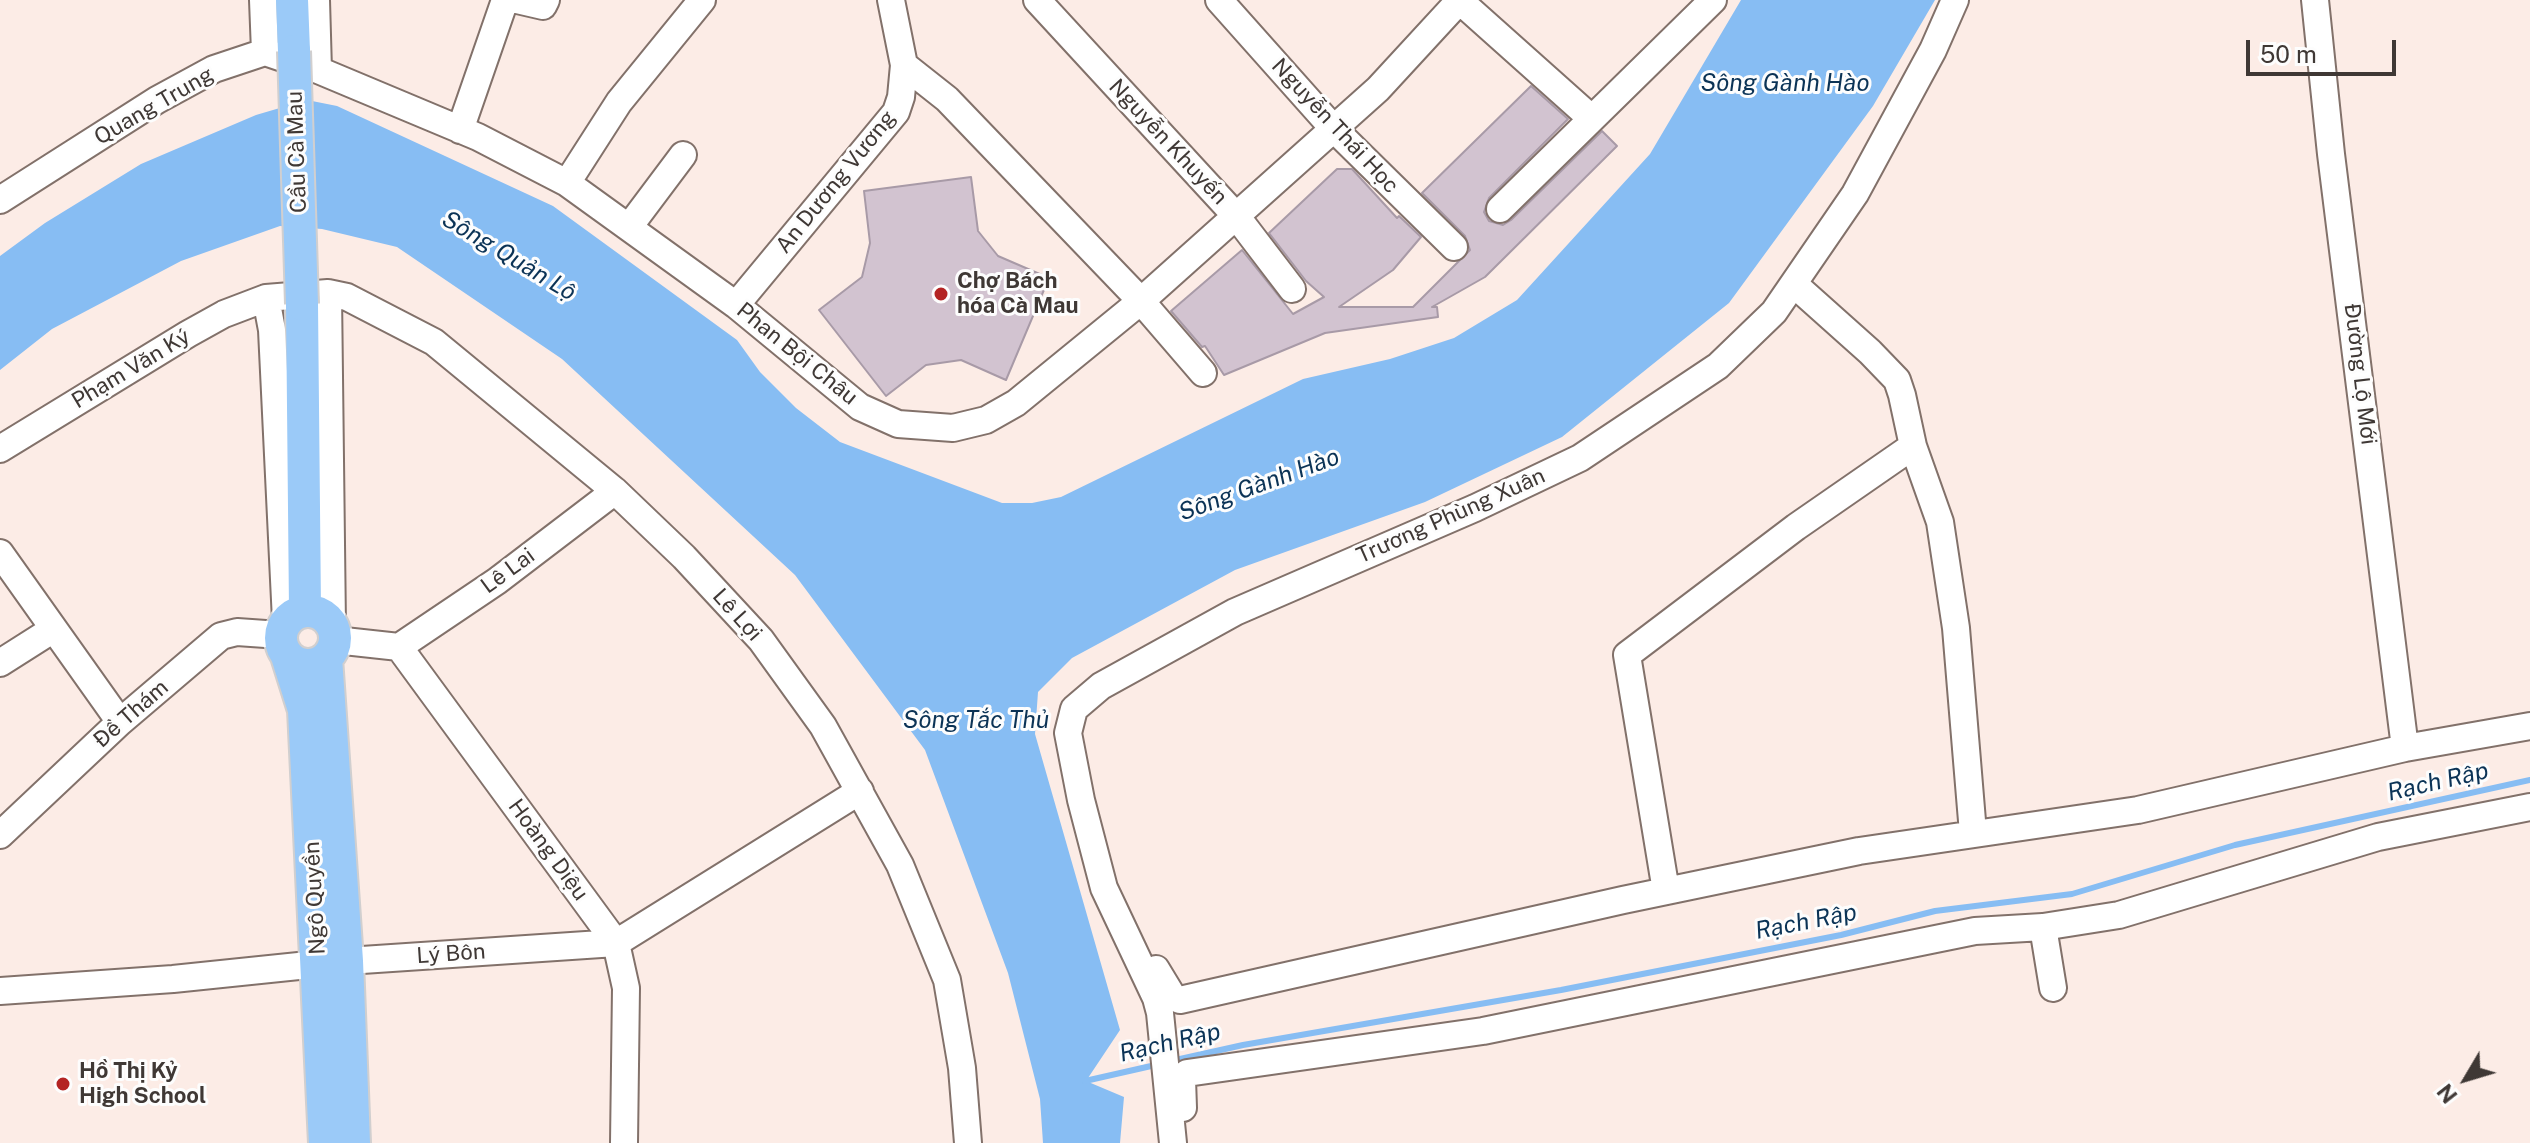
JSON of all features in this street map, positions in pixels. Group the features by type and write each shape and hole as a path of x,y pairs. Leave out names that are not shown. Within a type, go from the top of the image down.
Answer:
{"main road":[{"name":"Cầu Cà Mau","path":"292,0 292,58 315,298"},
{"name":"Ngô Quyền","path":"315,298 307,635 333,962 354,1143"},
{"name":"Ngô Quyền","path":"325,1143 333,962"}],"street":[{"path":"263,0 292,58"},
{"path":"292,58 316,0"},
{"path":"460,130 505,0"},
{"path":"517,0 543,6 546,0"},
{"path":"567,183 619,102 702,0"},
{"name":"An Dương Vương","path":"736,305 896,112 904,85 904,65 891,0"},
{"name":"Nguyễn Khuyến","path":"1037,0 1237,217 1292,289"},
{"name":"Nguyễn Thái Học","path":"1219,0 1333,128 1454,247"},
{"path":"1460,0 1591,118"},
{"name":"Phan Bội Châu","path":"292,58 460,130 567,183 736,305 860,407 898,424 953,428 986,420 1016,403 1141,301 1378,89 1460,0"},
{"path":"1500,209 1713,0"},
{"name":"Trương Phùng Xuân","path":"1173,1143 1160,1013 1156,998 1104,888 1081,800 1068,733 1074,709 1086,696 1235,612 1475,508 1580,458 1718,366 1751,338 1795,285 1873,163 1955,0"},
{"name":"Đường Lộ Mới","path":"2315,0 2331,154 2405,748"},
{"name":"Quang Trung","path":"0,200 157,100 214,69 292,58"},
{"path":"904,65 947,99 1141,301 1203,373"},
{"path":"629,227 683,155"},
{"path":"1795,285 1897,380 1913,446 1940,522 1956,628 1973,833"},
{"name":"Lê Lợi","path":"266,298 347,297 434,342 615,491 684,557 761,640 823,726 900,865 947,980 962,1068 968,1143"},
{"path":"266,298 307,635 399,647"},
{"name":"Phạm Văn Ký","path":"0,449 188,334 224,314 266,298"},
{"path":"1666,891 1627,655 1796,527 1913,446"},
{"name":"Lê Lai","path":"399,647 497,581 615,491"},
{"path":"0,553 120,722"},
{"path":"0,663 52,630"},
{"name":"Đề Thám","path":"0,835 120,722 221,636 237,632 307,635"},
{"name":"Hoàng Diệu","path":"399,647 616,943 626,988 624,1143"},
{"path":"1118,919 1139,939 1173,997 1180,1000 1859,851 2138,810 2405,748 2530,726"},
{"name":"Lý Bôn","path":"0,991 173,979 333,962 616,943 860,791"},
{"path":"1184,1143 1182,1079 1187,1073 1467,1034 1975,931 2043,927 2119,915 2378,837 2530,807"},
{"path":"2043,927 2053,988"}],"water":[{"path":"1741,0 1935,0 1873,106 1729,303 1562,437 1425,502 1235,570 1072,658 1038,692 1035,734 1120,1030 1086,1081 1124,1097 1120,1143 1043,1143 1040,1099 1008,973 925,750 795,575 562,359 397,247 322,229 280,226 181,261 52,329 0,370 0,256 45,223 141,164 256,115 307,100 337,106 553,206 737,340 760,372 796,408 840,442 1002,503 1032,503 1061,497 1303,379 1390,359 1454,338 1517,300 1650,154"}],"building":[{"path":"1531,86 1568,119 1489,198 1484,212 1489,221 1503,225 1511,220 1602,131 1617,146 1485,277 1432,307 1437,307 1438,317 1325,333 1224,375 1205,346 1202,347 1171,311 1242,250 1293,314 1324,297 1306,281 1269,233 1337,169 1352,169 1397,218 1399,216 1421,237 1393,270 1339,307 1413,307 1470,250 1465,236 1422,193"},
{"name":"Chợ Bách hóa Cà Mau","path":"971,177 978,231 998,256 1049,278 1006,380 961,360 926,365 886,396 819,310 862,277 870,243 864,191"}],"waterway":[{"name":"Rạch Rập","path":"1171,1061 1243,1045 1561,990 1841,935 1935,911 2072,894 2235,845 2530,780"},
{"name":"Rạch Rập","path":"1085,1081 1160,1064"}],"place":[{"name":"Chợ Bách hóa Cà Mau","path":"941,294"},
{"name":"Hồ Thị Kỷ High School","path":"63,1084"}],"water label":[{"name":"Sông Gành Hào","path":"1785,84"},
{"name":"Sông Quản Lộ","path":"509,256"},
{"name":"Sông Gành Hào","path":"1259,485"},
{"name":"Sông Tắc Thủ","path":"976,721"}]}
